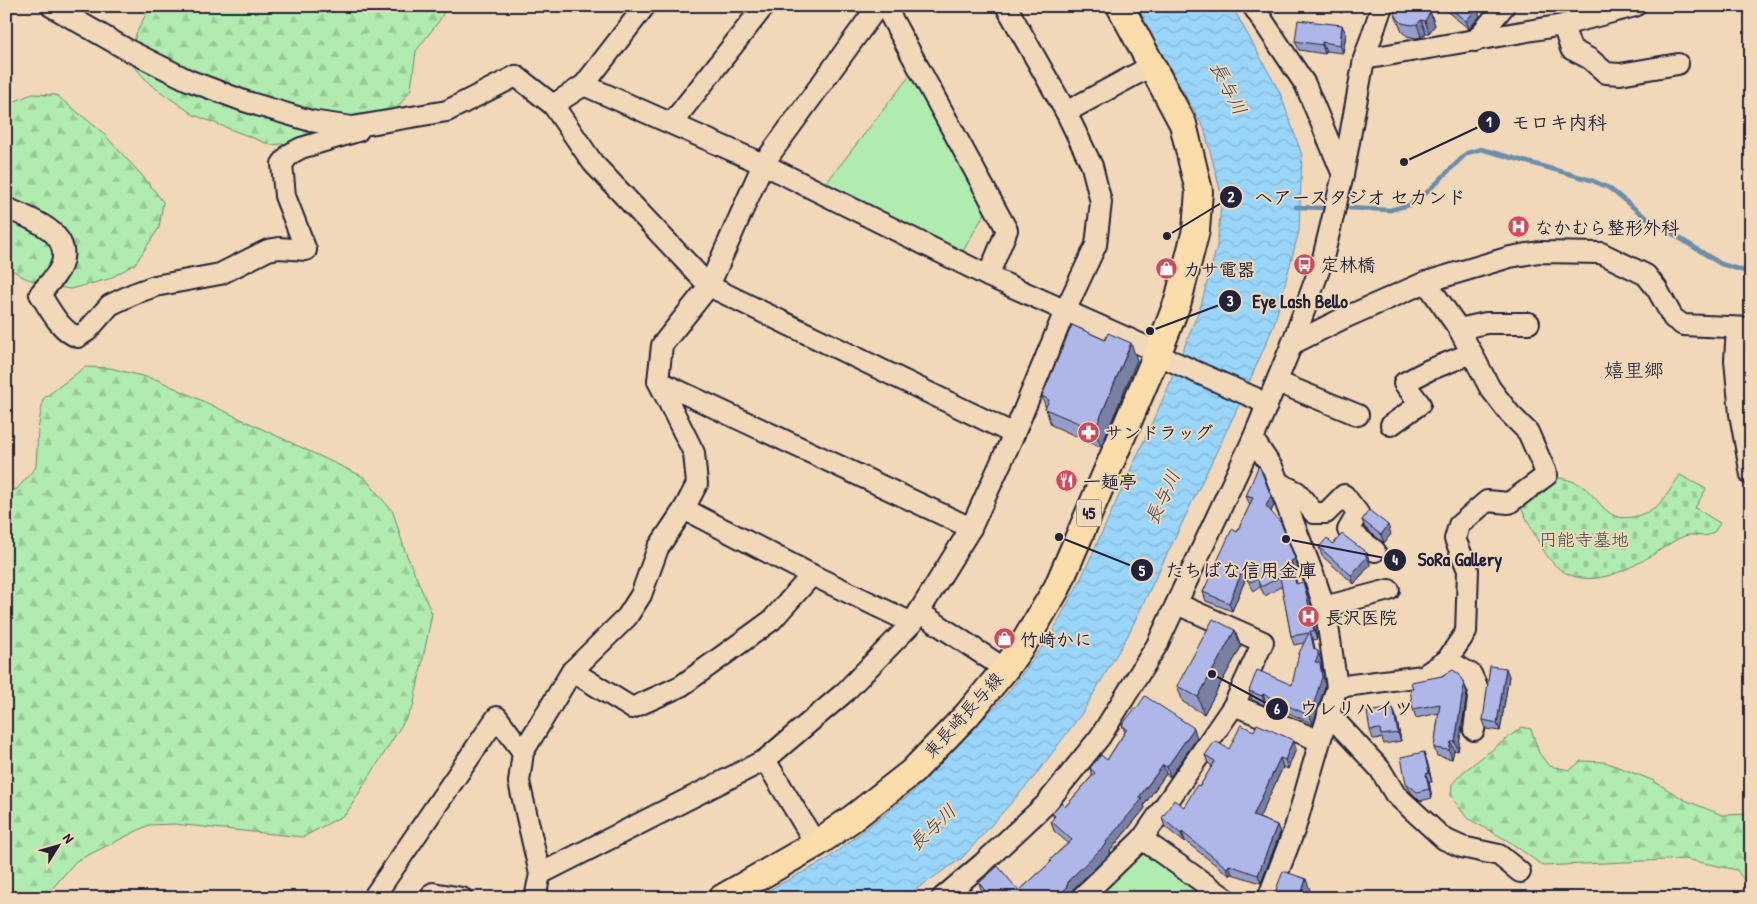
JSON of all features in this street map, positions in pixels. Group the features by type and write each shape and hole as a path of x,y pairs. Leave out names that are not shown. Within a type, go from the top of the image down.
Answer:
{"main road":[{"name":"東長崎長与線","path":"722,898 816,844 854,818 912,772 966,715 1005,668 1025,641 1057,588 1163,356 1196,230 1199,191 1183,124 1120,6"}],"street":[{"path":"51,6 126,49 188,80 244,102 312,121 352,127 447,111 516,76 553,105 593,163 709,286 1014,434"},
{"path":"553,105 584,85 645,6"},
{"path":"672,123 764,6"},
{"path":"535,898 540,874 519,782 524,752 572,670 627,617 641,595 658,548 684,509 697,484 694,453 658,381 662,345 709,286 763,164 878,6"},
{"path":"885,6 1007,230 988,276"},
{"path":"540,874 765,760 845,692 916,618 971,528 1014,434 1065,311 1096,245 1101,202 1092,166 1066,112 1006,6"},
{"path":"942,898 982,864 1045,804 1100,737 1157,645 1253,439 1261,402 1277,382 1322,262 1344,175 1364,59 1382,6"},
{"path":"1475,41 1504,6"},
{"path":"1364,59 1563,25 1635,6"},
{"path":"1254,7 1305,84 1344,175"},
{"path":"1563,25 1571,49 1590,59 1606,73 1620,74 1678,64"},
{"path":"1066,112 1153,65"},
{"path":"584,85 763,164 988,276 1261,402"},
{"path":"6,208 46,226 59,239 64,255 60,268 40,294 53,314 70,334 78,337 87,331 110,304 133,294 155,286 220,274 268,250 279,248 306,250 285,196 282,164 290,154 301,148 386,121"},
{"path":"1292,344 1352,314 1426,282 1510,257 1539,252 1600,254 1646,275 1657,289 1673,318 1683,325 1744,328 1735,360 1740,414 1751,474"},
{"path":"1337,687 1423,676 1447,660 1466,632 1468,570 1455,539 1459,525 1486,502 1508,502 1547,475 1528,432 1510,414 1490,388 1459,329 1426,282"},
{"path":"1459,329 1486,323 1529,323"},
{"path":"1391,425 1420,404 1404,383 1429,370 1472,353"},
{"path":"658,381 971,528"},
{"path":"1277,382 1358,415"},
{"path":"1253,439 1273,469 1316,582 1324,607 1337,687 1295,828 1268,898"},
{"path":"1279,484 1297,492 1314,513 1326,513 1344,495 1358,513 1348,530 1375,551"},
{"path":"684,509 812,575 916,618 1005,668"},
{"path":"572,670 632,708 681,686 772,620 812,575"},
{"path":"1324,607 1389,590"},
{"path":"1081,898 1142,839 1234,705 1263,642 1177,604"},
{"path":"1447,660 1471,674 1478,691 1474,730"},
{"path":"1234,705 1320,741"},
{"path":"1328,714 1380,768 1395,794 1444,839 1462,847 1498,855 1520,872"},
{"path":"373,898 497,718 524,752"},
{"path":"765,760 816,844"},
{"path":"1142,839 1225,898"},
{"path":"433,893 462,898"}],"green space":[{"path":"150,6 447,6 439,21 416,51 411,89 390,118 344,138 271,145 194,115 151,85 129,61 136,34"},
{"path":"911,74 987,209 962,253 828,188 827,182"},
{"path":"32,94 56,95 101,131 147,181 163,202 159,228 135,264 109,279 70,289 44,285 23,277 6,266 6,105"},
{"path":"85,367 110,368 158,380 364,477 393,512 405,551 432,614 413,707 346,814 303,837 174,824 149,825 76,861 44,898 6,898 6,492 17,489 36,467 38,430 43,399"},
{"name":"円能寺墓地","path":"1680,475 1706,489 1695,508 1720,523 1715,531 1708,535 1688,535 1682,537 1633,566 1602,577 1586,578 1571,575 1557,567 1541,546 1518,502 1545,481 1552,478 1561,478 1582,486 1613,515 1624,518 1630,517 1647,512 1657,506"},
{"path":"1522,727 1531,729 1539,753 1549,766 1570,770 1581,761 1605,762 1652,780 1685,800 1722,815 1751,814 1751,890 1737,870 1685,859 1543,866 1510,842 1467,818 1451,796 1452,784 1463,772"},
{"path":"1142,849 1212,898 1094,898"}],"water":[{"name":"長与川","path":"1134,6 1232,6 1280,93 1302,155 1299,231 1274,325 1239,405 1128,635 1082,713 1034,777 962,858 903,898 754,898 826,860 913,792 1006,695 1049,638 1079,583 1168,388 1201,305 1217,246 1222,197 1204,128"}],"building":[{"path":"1398,6 1423,6 1430,12 1425,21 1421,20 1417,24 1412,25 1402,23 1398,19 1394,12"},
{"path":"1447,6 1475,6 1477,8 1466,21"},
{"path":"1298,20 1342,25 1340,45 1322,42 1322,45 1295,41"},
{"path":"1072,325 1105,340 1108,333 1131,343 1095,430 1045,409 1049,400 1042,396"},
{"path":"1259,465 1271,496 1266,506 1281,523 1295,559 1291,561 1296,584 1303,582 1314,631 1310,631 1314,649 1318,651 1315,662 1320,663 1322,677 1310,716 1263,694 1262,696 1249,691 1257,670 1292,685 1299,653 1309,633 1291,636 1280,577 1261,587 1257,579 1251,582 1243,569 1229,603 1203,592 1232,529 1237,532 1253,498 1246,496"},
{"path":"1369,510 1388,525 1381,535 1362,520"},
{"path":"1342,534 1367,553 1365,555 1367,557 1351,575 1319,547 1327,538 1333,544"},
{"path":"1213,619 1235,630 1198,697 1177,686"},
{"path":"1490,666 1506,668 1497,723 1483,720"},
{"path":"1453,670 1459,674 1464,684 1455,742 1451,742 1449,750 1434,748 1440,704 1413,709 1410,689 1413,689 1411,682 1442,676"},
{"path":"1145,696 1194,728 1167,767 1163,765 1139,797 1142,799 1107,843 1069,880 1066,888 1058,896 1059,898 991,898 979,883 998,866 1019,891 1072,840 1051,821 1055,816 1052,813 1061,803 1065,807 1095,773 1090,768 1101,755 1107,760 1127,729 1122,725"},
{"path":"1393,708 1398,733 1381,735 1380,729 1370,730 1367,712"},
{"path":"1257,724 1293,740 1285,760 1280,758 1253,816 1277,825 1258,875 1229,865 1227,868 1162,818 1174,800 1184,807 1197,785 1200,786 1215,761 1205,755 1215,741 1229,749 1241,725 1254,731"},
{"path":"1424,752 1429,773 1426,774 1429,789 1417,792 1406,783 1401,757"},
{"path":"1283,871 1306,879 1300,898 1273,898"}],"waterway":[{"path":"1346,208 1390,210 1409,205 1425,194 1467,153 1481,149 1591,180 1609,188 1644,216 1721,264 1751,273"},
{"path":"1296,207 1325,208"}],"place":[{"name":"モロキ内科","path":"1404,162"},
{"name":"なかむら整形外科","path":"1519,227"},
{"name":"ヘアースタジオ セカンド","path":"1167,236"},
{"name":"定林橋","path":"1305,264"},
{"name":"カサ電器","path":"1167,269"},
{"name":"Eye Lash Bello","path":"1150,331"},
{"name":"サンドラッグ","path":"1089,432"},
{"name":"一麺亭","path":"1067,481"},
{"name":"たちばな信用金庫","path":"1059,537"},
{"name":"SoRa Gallery","path":"1286,539"},
{"name":"長沢医院","path":"1309,617"},
{"name":"竹崎かに","path":"1004,639"},
{"name":"ウレリハイツ","path":"1212,674"}],"district":[{"name":"嬉里郷","path":"1634,369"}]}
